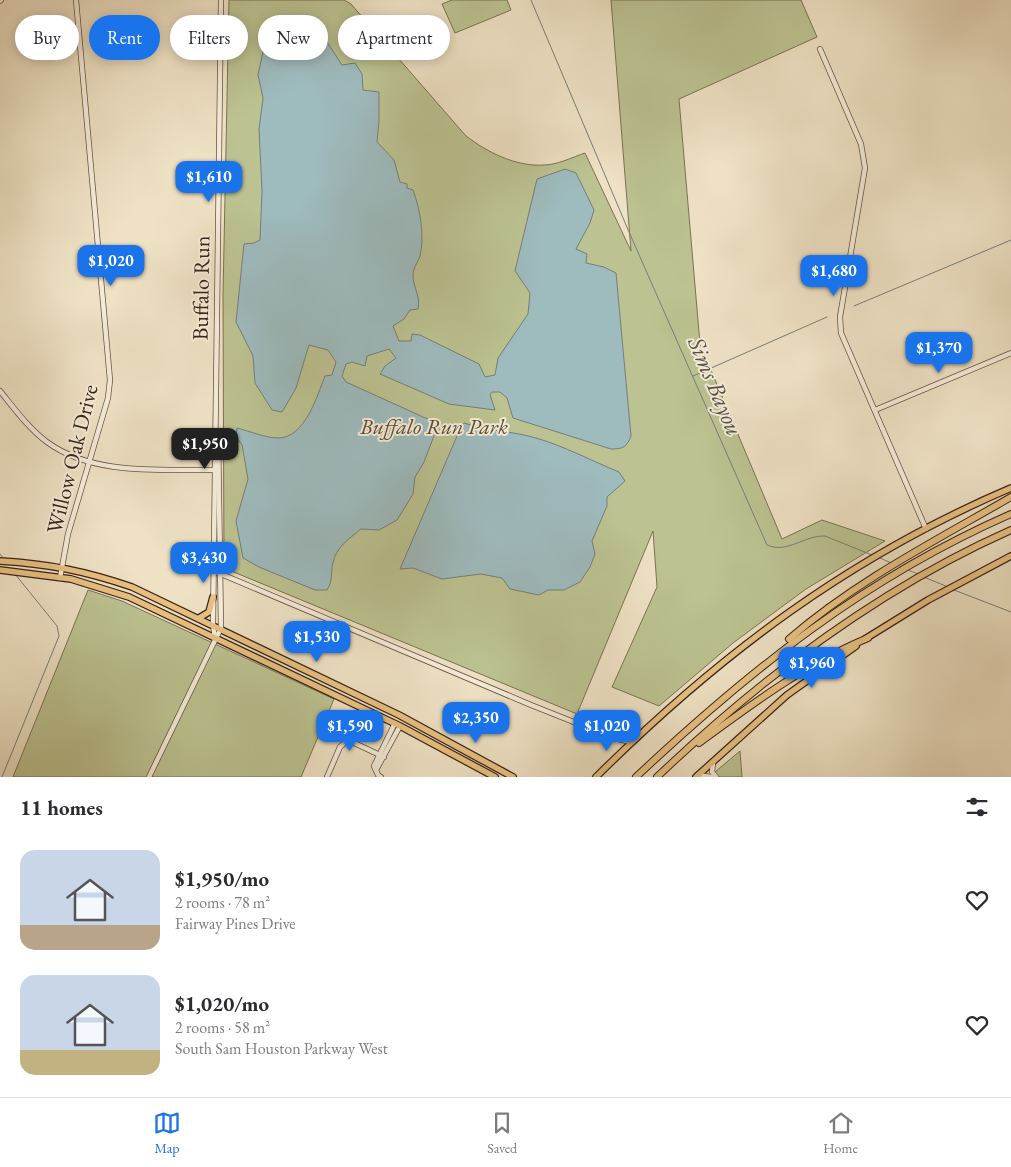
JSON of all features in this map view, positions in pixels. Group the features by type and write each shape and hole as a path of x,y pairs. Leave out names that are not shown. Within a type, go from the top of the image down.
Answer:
{"highway":[{"path":"636,777 809,622 874,577 1011,497"},
{"path":"737,685 818,622 892,575 1011,514"},
{"path":"657,777 735,706 796,657 870,606 909,582 1011,530"},
{"path":"672,763 764,696 849,646 868,638"}],"main road":[{"path":"596,777 631,742 710,672 782,616 854,568 976,503 1011,488"},
{"path":"697,776 787,695 868,638 928,600 1011,556"},
{"path":"0,562 62,567 92,574 132,587 333,682 401,716 513,777"},
{"path":"0,570 71,579 129,597 397,724 492,775 493,766"},
{"path":"129,597 132,587"},
{"path":"198,618 209,612 213,597"},
{"path":"267,663 272,653"},
{"path":"329,691 333,682"},
{"path":"397,724 401,716"}],"street":[{"name":"Willow Oak Drive","path":"60,578 68,534 108,398 110,380 76,0"},
{"name":"Buffalo Run","path":"215,639 221,628 222,574 216,396 221,0"},
{"path":"820,49 864,155 864,181 840,317 842,337 926,529"},
{"path":"875,410 1011,353"},
{"path":"0,391 46,442 65,453 88,462 115,468 217,470"},
{"name":"Buffalo Run","path":"215,639 213,597 217,470"},
{"path":"214,571 531,705 614,738 631,742"},
{"path":"150,777 215,639"},
{"path":"381,777 374,766 382,756 397,724"},
{"path":"327,777 340,747 348,740 382,756"},
{"path":"714,760 712,772 716,777"},
{"path":"697,776 711,777"}],"green space":[{"name":"Buffalo Run Park","path":"229,0 344,0 351,4 361,15 338,15 338,60 400,60 466,136 502,157 523,164 544,165 554,164 585,153 631,251 611,0 801,0 817,37 679,99 700,344 782,539 822,520 885,541 806,589 733,643 659,706 612,687 657,587 653,531 577,714 224,568 223,295 228,60 248,60 248,15 229,15"},
{"path":"452,0 507,0 511,10 455,33 450,22 450,15 447,15 442,4"},
{"path":"88,590 122,601 334,699 301,777 13,777"},
{"path":"740,751 742,777 709,777"}],"water":[{"path":"328,43 342,65 355,63 362,74 363,90 379,92 377,142 394,160 400,182 407,184 407,188 413,190 421,223 422,240 420,256 413,275 418,296 418,309 410,310 404,319 393,326 399,341 411,341 412,334 420,335 479,364 485,377 495,375 498,358 528,314 530,293 515,271 537,179 565,169 576,173 594,210 590,223 576,249 587,254 586,263 604,267 616,273 631,436 624,447 611,449 513,418 507,398 500,392 492,392 490,395 495,410 449,404 380,374 385,366 396,358 389,349 367,356 365,366 352,362 346,364 342,376 346,382 432,421 434,436 424,462 415,477 413,494 397,520 379,530 361,529 344,544 335,557 327,590 315,590 259,567 243,558 236,521 248,479 242,445 236,437 237,428 273,438 287,436 296,431 309,414 325,376 332,375 336,362 328,350 309,345 296,388 282,412 272,410 255,383 253,356 236,322 244,244 260,240 262,191 259,129 263,98 258,75 261,60 328,60"},
{"path":"464,423 546,441 619,472 625,481 607,497 607,506 592,541 595,554 590,567 580,582 564,590 548,590 539,595 510,589 502,578 481,574 442,579 413,568 400,569"}],"waterway":[{"name":"Sims Bayou","path":"531,0 629,232 767,545 774,547 789,546 810,538 825,536 872,555"},
{"path":"854,306 1011,240"},
{"path":"693,376 827,317"},
{"path":"0,554 4,559"},
{"name":"Sims Bayou","path":"878,557 891,563"},
{"name":"Sims Bayou","path":"908,570 918,574"},
{"path":"2,777 59,636 57,626 15,574"},
{"name":"Sims Bayou","path":"924,577 948,587"},
{"name":"Sims Bayou","path":"954,590 1011,612"}]}
